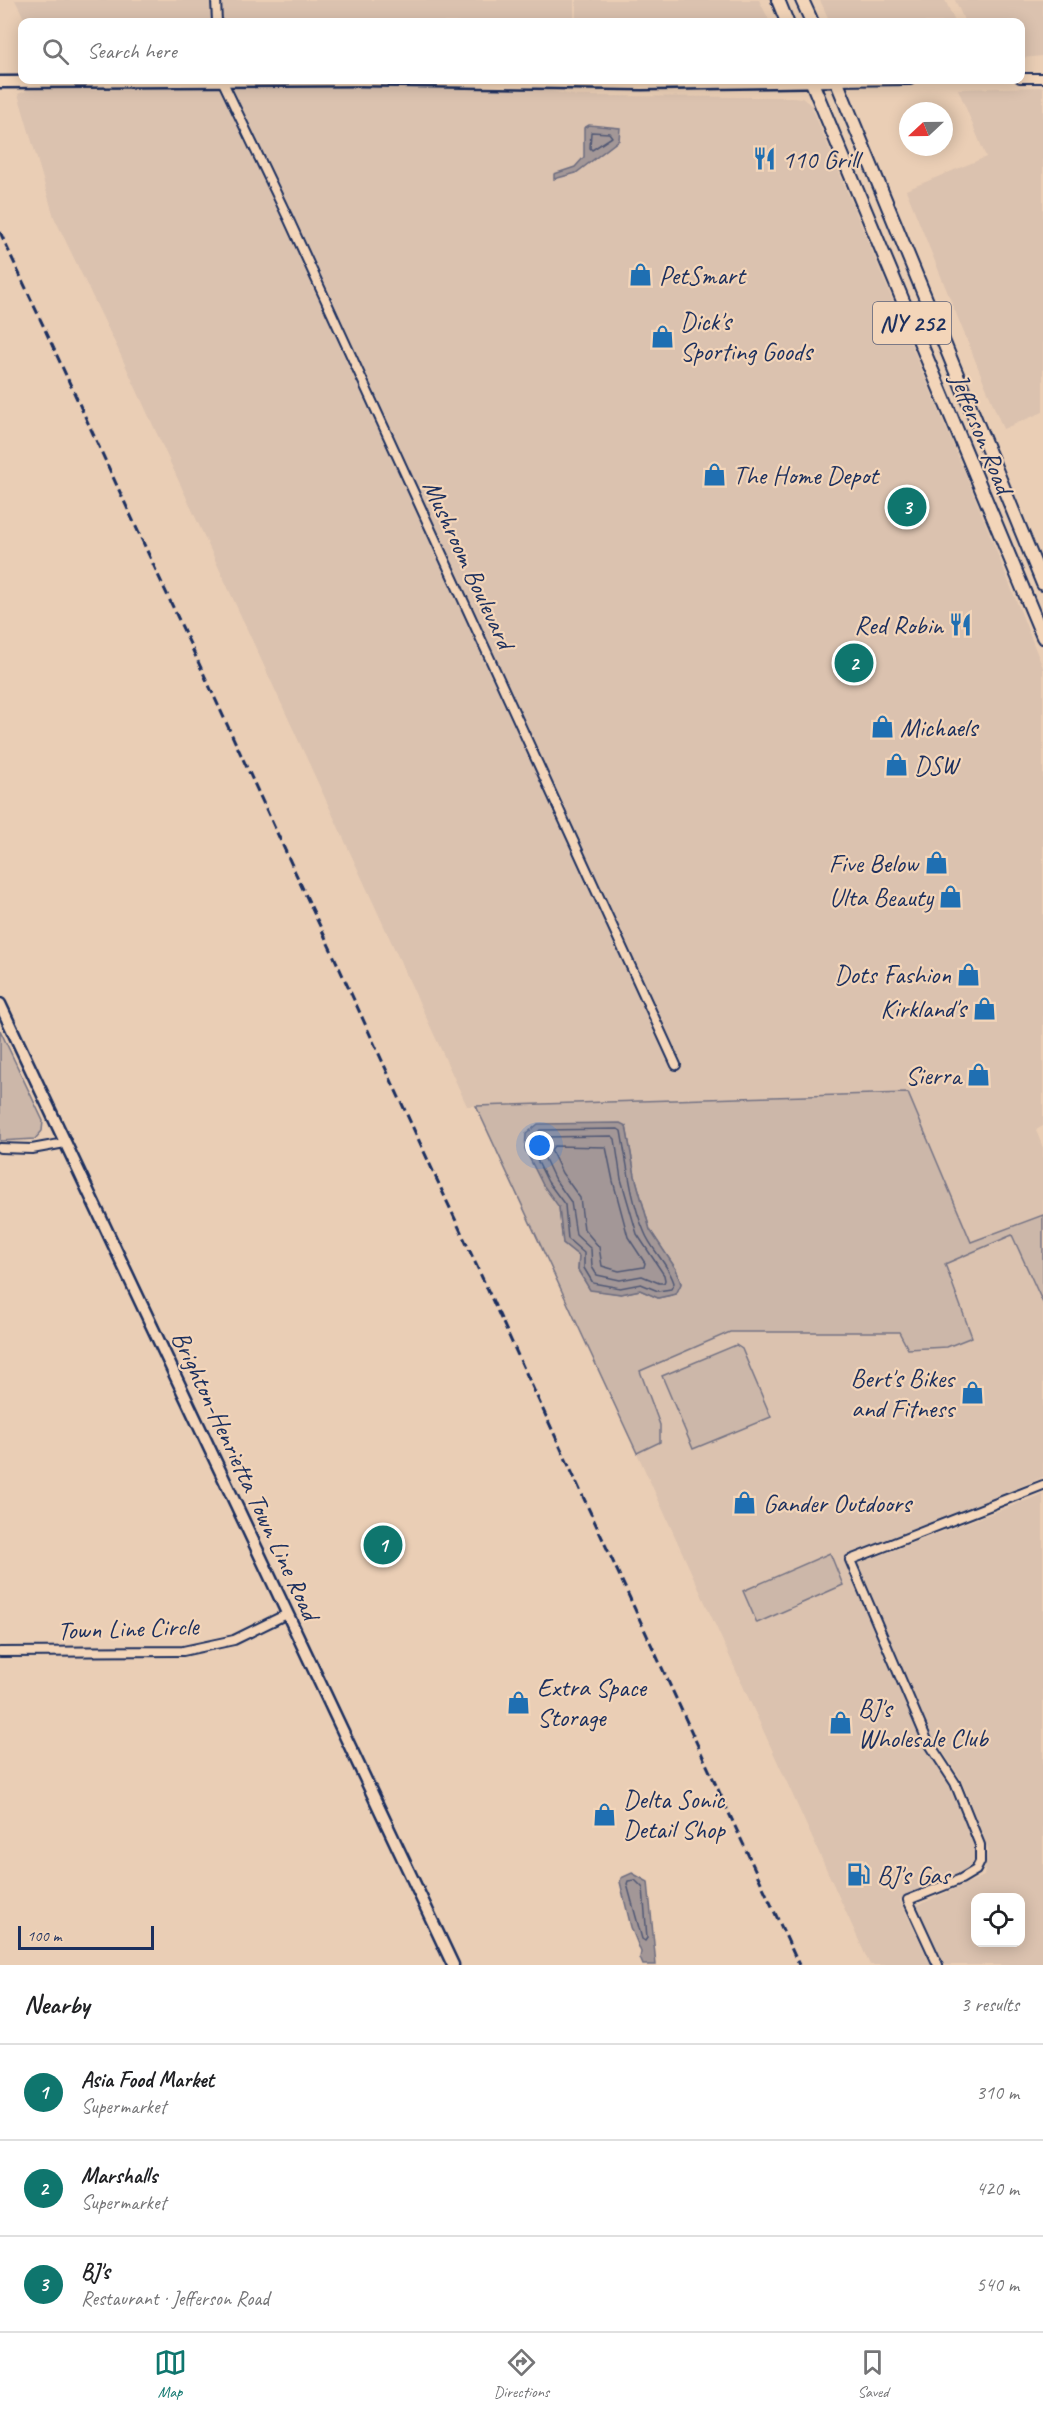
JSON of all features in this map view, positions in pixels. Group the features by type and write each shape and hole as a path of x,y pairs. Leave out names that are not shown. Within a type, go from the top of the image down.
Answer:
{"main road":[{"path":"778,0 785,18"},
{"path":"802,0 810,18"},
{"name":"Jefferson Road","path":"814,84 1043,637"},
{"name":"Jefferson Road","path":"839,84 1043,584"}],"street":[{"path":"216,0 217,18"},
{"path":"1025,78 1043,78"},
{"path":"0,82 18,82"},
{"name":"Mushroom Boulevard","path":"224,84 289,220 676,1065"},
{"name":"Brighton-Henrietta Town Line Road","path":"0,1004 453,1965"},
{"path":"0,1149 32,1149 65,1143"},
{"path":"938,1965 908,1900 961,1879 976,1870 980,1862 980,1845 955,1783 927,1740 850,1560 1043,1485"},
{"name":"Town Line Circle","path":"0,1652 183,1651 234,1640 287,1614"}],"shaded area":[{"path":"15,0 574,0 574,18 24,18"},
{"path":"576,0 759,0 768,18 576,18"},
{"path":"820,0 945,0 953,18 828,18"},
{"path":"955,0 1043,0 1043,56 1025,58 1025,18 963,18"},
{"path":"446,86 546,90 578,96 792,97 802,98 811,105 973,492 1043,668 1043,1126 1036,1130 1043,1148 1043,1215 971,1242 908,1093 467,1106 116,345 54,217 18,94 28,90"},
{"path":"1043,87 1043,412 1003,429 906,190 986,157 958,89"},
{"path":"0,1030 43,1121 42,1131 35,1139 0,1141"},
{"path":"908,1093 971,1242 1043,1215 1043,1303 1012,1235 945,1264 972,1337 947,1347 908,1349 899,1332 730,1332 640,1371 660,1425 660,1442 637,1453 476,1106","holes":["626,1126 635,1176 650,1230 676,1269 681,1283 676,1294 658,1298 640,1290 621,1294 590,1289 578,1270 579,1256 563,1243 559,1207"]},
{"path":"1013,1235 1043,1303 1043,1477 846,1559 925,1741 949,1786 976,1850 975,1862 969,1870 900,1900 931,1965 870,1965 637,1453 660,1442 660,1424 640,1371 730,1332 899,1332 972,1336 945,1264"},
{"path":"736,1345 742,1349 771,1417 693,1449 662,1376"},
{"path":"1043,1494 1043,1965 942,1965 916,1906 984,1876 988,1849 961,1779 928,1729 857,1564"},
{"path":"830,1553 843,1585 757,1623 743,1591"}],"water":[{"path":"589,125 620,128 619,140 576,173 554,179 554,174 575,167 584,157 584,128"},
{"path":"620,1123 626,1126 635,1176 650,1230 676,1269 681,1284 676,1294 658,1298 640,1290 621,1294 590,1290 578,1270 579,1256 563,1243 559,1207 543,1185 525,1149 526,1134 538,1124"},
{"path":"632,1873 648,1882 656,1965 643,1965 640,1958 641,1952 631,1927 620,1882 621,1878"}],"railway":[{"path":"0,232 799,1965"}],"place":[{"name":"110 Grill","path":"764,159"},
{"name":"PetSmart","path":"641,275"},
{"name":"Dick's Sporting Goods","path":"662,336"},
{"name":"The Home Depot","path":"715,475"},
{"name":"BJ's","path":"907,507"},
{"name":"Red Robin","path":"961,625"},
{"name":"Marshalls","path":"854,663"},
{"name":"Michaels","path":"882,727"},
{"name":"DSW","path":"896,765"},
{"name":"Five Below","path":"936,863"},
{"name":"Ulta Beauty","path":"951,897"},
{"name":"Dots Fashion","path":"969,974"},
{"name":"Kirkland's","path":"984,1008"},
{"name":"Sierra","path":"979,1075"},
{"name":"Bert's Bikes and Fitness","path":"972,1393"},
{"name":"Gander Outdoors","path":"745,1503"},
{"name":"Asia Food Market","path":"383,1545"},
{"name":"Extra Space Storage","path":"519,1702"},
{"name":"BJ's Wholesale Club","path":"840,1723"},
{"name":"Delta Sonic Detail Shop","path":"605,1814"},
{"name":"BJ's Gas","path":"859,1875"}]}
